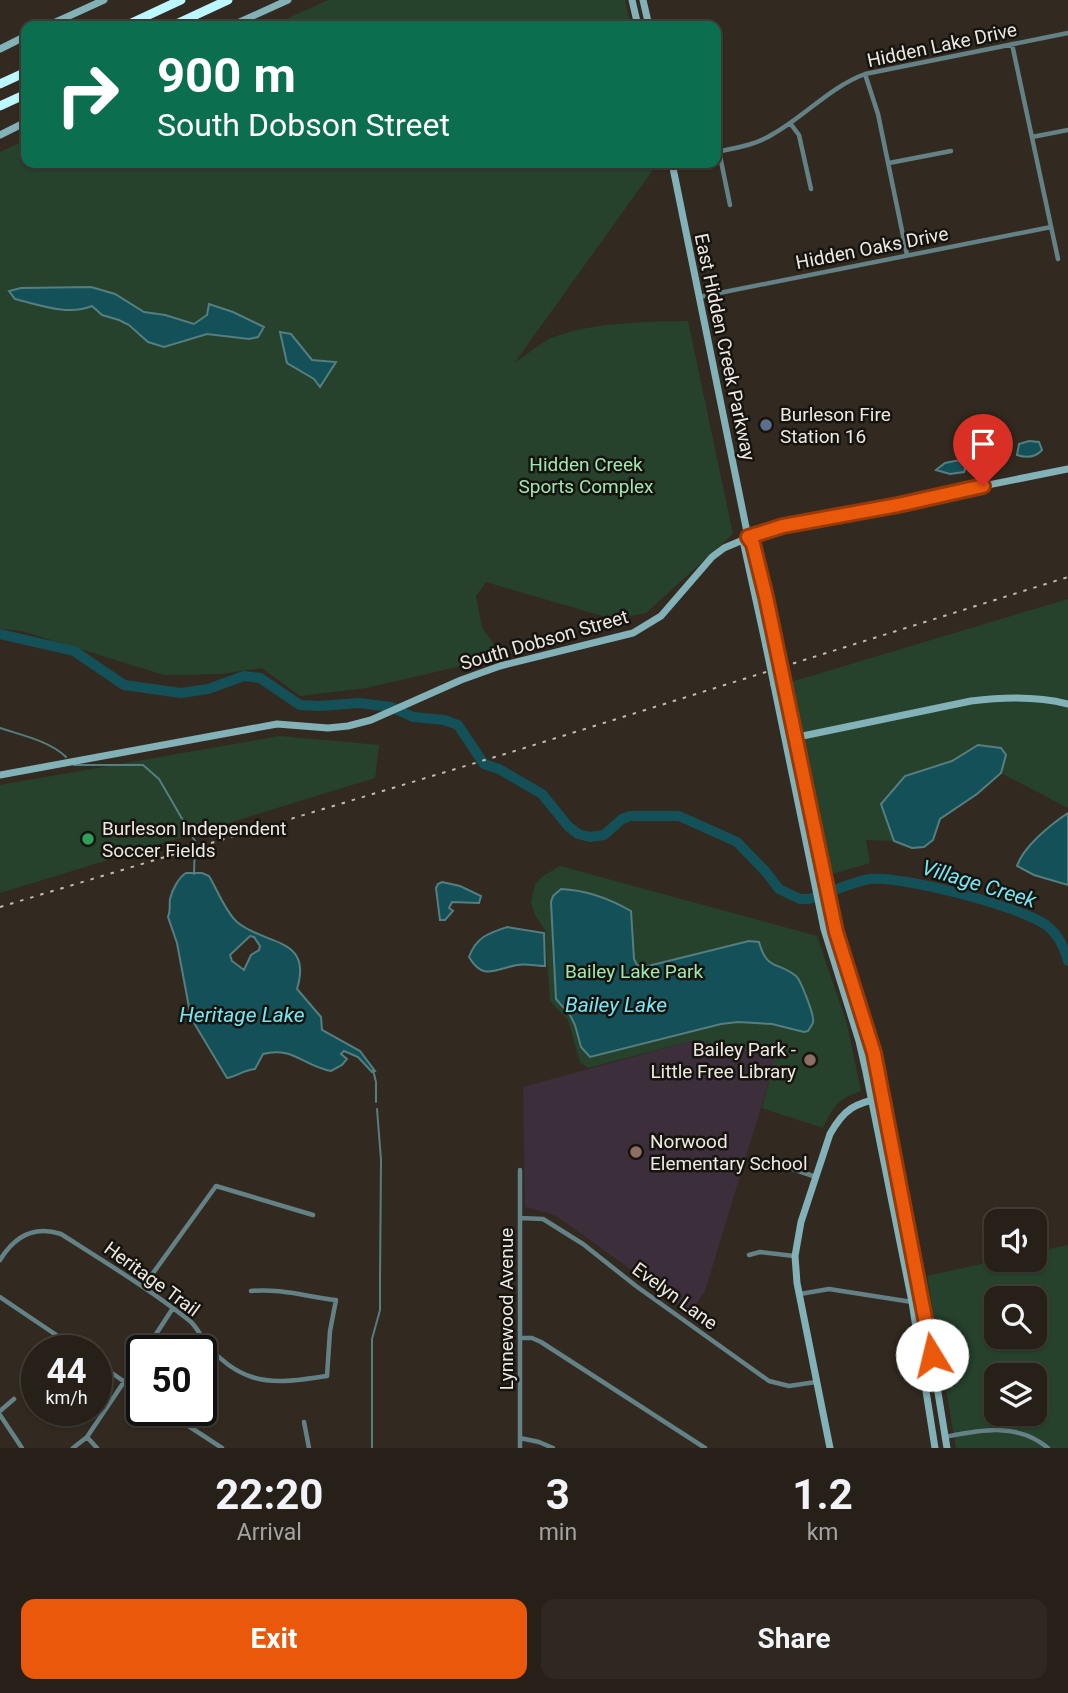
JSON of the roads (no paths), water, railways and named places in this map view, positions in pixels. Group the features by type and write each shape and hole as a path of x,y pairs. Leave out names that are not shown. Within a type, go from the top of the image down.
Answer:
{"highway":[{"path":"136,21 181,0"},
{"path":"183,21 228,0"},
{"path":"0,84 21,74"},
{"path":"0,106 21,96"}],"main road":[{"path":"58,21 104,0"},
{"path":"242,21 288,0"},
{"path":"632,0 637,21"},
{"path":"645,0 648,21"},
{"path":"0,49 21,38"},
{"path":"0,135 21,124"},
{"name":"East Hidden Creek Parkway","path":"673,168 748,537"},
{"name":"South Dobson Street","path":"0,775 277,724 328,728 348,726 381,716 500,666 633,633 661,616 718,552 748,537 783,526 1068,469"},
{"path":"936,1448 912,1302 872,1100 859,1041 824,929 744,545 748,537 753,544 776,646 836,932 871,1043 923,1300 947,1448"},
{"path":"785,740 992,698 1052,700 1068,704"},
{"path":"830,1448 795,1256 801,1222 830,1134 838,1119 850,1108 883,1098"},
{"path":"934,1439 945,1437"}],"street":[{"name":"Hidden Lake Drive","path":"721,150 759,142 790,123 838,87 865,74 1068,33"},
{"path":"1012,44 1058,259"},
{"path":"865,74 878,114 907,255"},
{"path":"790,123 801,143 811,189"},
{"path":"1032,137 1068,130"},
{"path":"888,163 951,151"},
{"path":"721,168 730,205"},
{"name":"Hidden Oaks Drive","path":"699,297 1051,228"},
{"path":"784,1167 816,1177"},
{"name":"Lynnewood Avenue","path":"520,1170 520,1448"},
{"path":"143,1286 216,1186 313,1215"},
{"name":"Evelyn Lane","path":"520,1218 543,1219 583,1244 636,1286 769,1381 789,1386 817,1382"},
{"name":"Heritage Trail","path":"0,1260 15,1240 37,1231 50,1230 61,1234 143,1286 193,1323 209,1347 225,1362 254,1378 275,1380 327,1376 336,1300 271,1289 251,1291"},
{"path":"749,1255 760,1252 795,1256"},
{"path":"800,1294 829,1289 912,1302"},
{"path":"0,1297 56,1335"},
{"path":"155,1335 173,1308"},
{"path":"520,1338 541,1342 705,1448"},
{"path":"73,1448 87,1437 125,1381 112,1372"},
{"path":"14,1399 0,1413 22,1448"},
{"path":"304,1422 309,1448"},
{"path":"188,1426 222,1448"},
{"path":"945,1437 1001,1429 1023,1434 1048,1448"},
{"path":"87,1437 97,1448"},
{"path":"520,1438 553,1448"}],"water":[{"path":"91,287 115,294 144,312 194,324 207,315 209,304 264,327 258,337 249,339 207,334 164,347 148,342 129,325 102,315 92,306 73,310 54,309 15,299 9,291 21,288"},
{"path":"280,332 291,334 312,360 336,362 320,387 314,379 287,363"},
{"path":"1039,442 1042,450 1030,457 1017,455 1019,444"},
{"path":"960,460 966,466 964,472 950,474 936,470 945,463"},
{"path":"978,745 1001,748 1006,755 1001,773 977,794 940,819 933,840 924,847 912,848 894,841 881,804 905,776 952,761"},
{"path":"1068,813 1068,885 1034,875 1017,866 1031,844"},
{"name":"Heritage Lake","path":"202,873 209,876 237,922 292,951 298,960 300,972 297,989 321,1017 322,1030 360,1051 375,1071 372,1072 358,1057 344,1051 341,1054 347,1059 331,1071 290,1055 273,1052 263,1054 255,1069 227,1078 191,1018 177,943 168,917 171,895 183,875","holes":["250,936 254,937 260,946 259,950 251,955 244,970 232,961 230,955"]},
{"path":"442,882 460,886 481,896 479,903 452,902 449,908 453,911 445,920 440,920 436,888"},
{"name":"Bailey Lake","path":"561,889 597,896 631,911 634,959 637,965 644,967 749,941 759,942 769,962 789,971 798,979 810,1006 812,1024 808,1031 804,1032 772,1024 721,1024 590,1057 581,1047 570,1015 556,999 551,902"},
{"path":"507,927 544,933 545,966 520,964 490,972 479,969 474,964 469,957 479,940"}],"waterway":[{"name":"Village Creek","path":"0,634 74,651 124,685 181,693 208,689 244,676 260,678 300,705 359,703 391,707 413,717 444,720 458,725 484,764 499,769 542,794 578,834 590,837 604,835 622,819 630,816 679,816 737,842 779,889 800,899 809,899 870,879 933,887 988,901 1046,925 1062,945 1068,961"},
{"path":"0,728 44,743 66,757"},
{"path":"74,765 143,765 159,779 195,841 194,874"},
{"path":"373,1070 376,1102"},
{"path":"372,1448 372,1339 380,1310 381,1160 377,1109"}],"railway":[{"path":"0,907 518,750 1068,577"}],"place":[{"name":"Burleson Fire Station 16","path":"766,425"},
{"name":"Burleson Independent Soccer Fields","path":"88,839"},
{"name":"Bailey Park - Little Free Library","path":"810,1060"},
{"name":"Norwood Elementary School","path":"636,1152"}],"park label":[{"name":"Hidden Creek Sports Complex","path":"586,475"},
{"name":"Bailey Lake Park","path":"634,971"}]}
